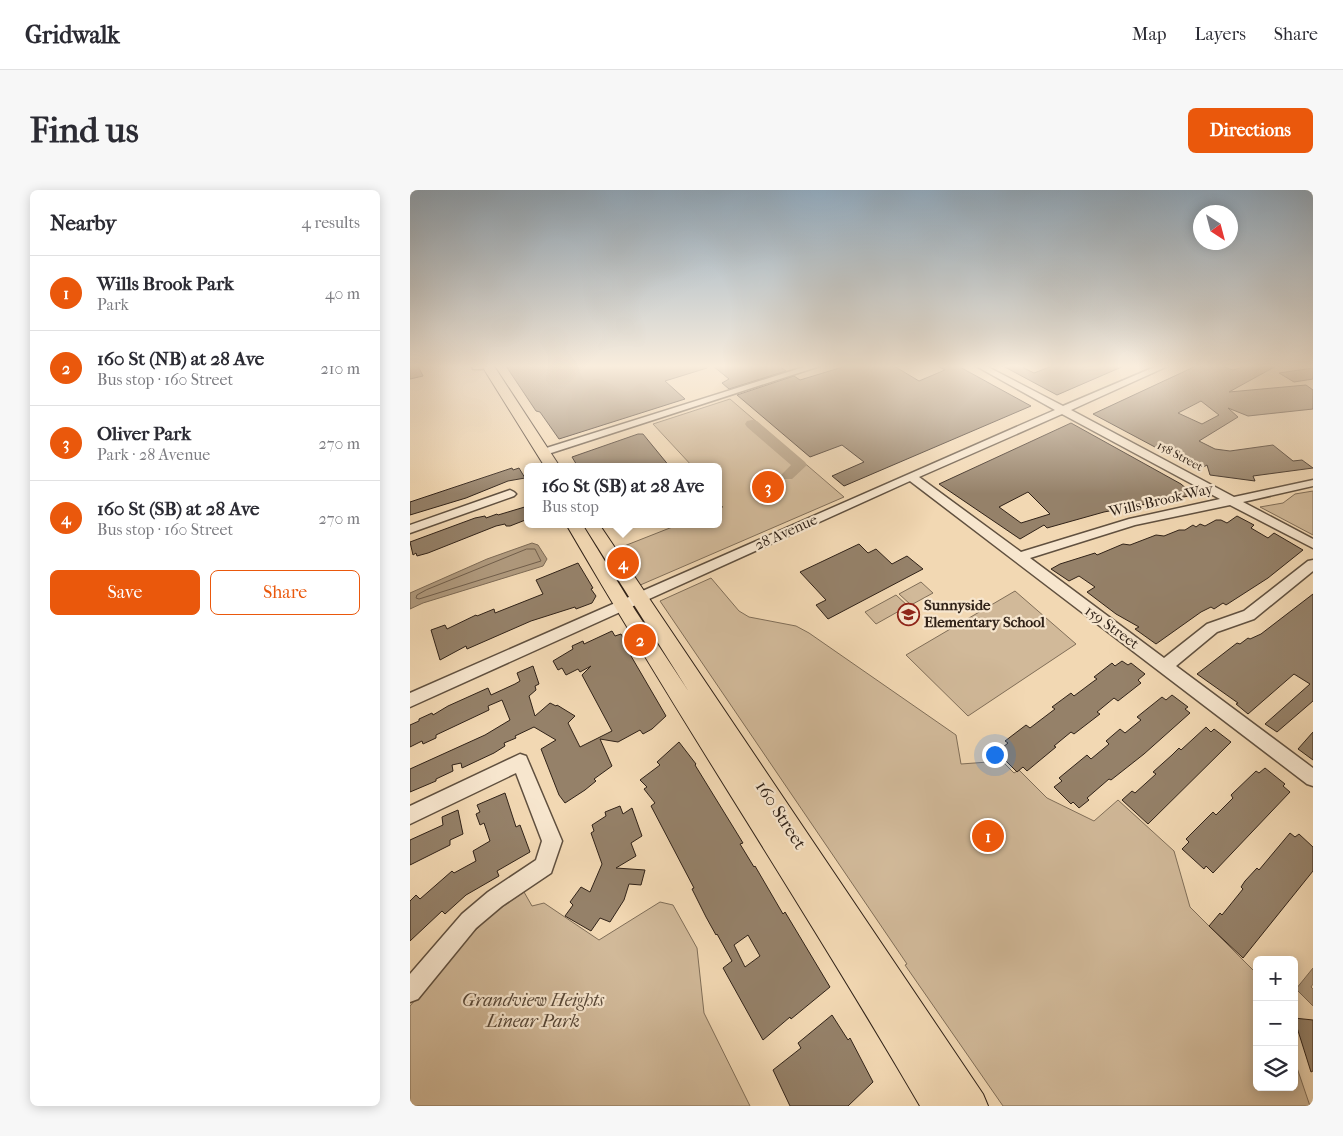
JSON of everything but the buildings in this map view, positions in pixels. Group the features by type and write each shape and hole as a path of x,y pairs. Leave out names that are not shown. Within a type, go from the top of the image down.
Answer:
{"main road":[{"path":"503,409 536,463"},
{"path":"512,409 551,463"},
{"path":"514,428 523,430 535,449 544,452"},
{"name":"160 Street","path":"577,528 630,601 971,1106"},
{"name":"160 Street","path":"593,528 630,601 939,1106"}],"street":[{"path":"544,452 681,409"},
{"name":"28 Avenue","path":"410,700 1066,409"},
{"name":"158 Street","path":"1063,410 1313,544"},
{"name":"159 Street","path":"912,477 1313,778"},
{"name":"Wills Brook Way","path":"1020,558 1031,552 1134,522 1313,483"},
{"path":"410,529 510,494"},
{"path":"1165,666 1212,628 1249,615 1313,564"},
{"path":"410,814 520,762 552,842 544,866 496,899 469,921 410,991"}],"green space":[{"path":"700,409 741,409 844,497 638,586 614,550 670,528 722,528 722,463 689,463 653,424"},
{"path":"1313,491 1313,535 1260,507 1283,503 1295,494"},
{"path":"711,578 739,611 749,617 796,626 809,633 956,735 961,764 1002,761 1014,773 1019,770 1047,798 1094,821 1118,800 1174,851 1190,907 1253,970 1253,1091 1298,1091 1298,1071 1310,1106 1003,1106 905,965 907,964 660,601"},
{"path":"921,582 933,593 911,605 899,594"},
{"path":"1015,591 1076,644 968,716 906,655"},
{"path":"896,595 908,606 876,624 865,612"},
{"name":"Grandview Heights Linear Park","path":"524,892 532,906 544,903 599,940 660,902 673,905 697,948 704,1013 750,1106 410,1106 410,1006 469,937 492,914"}],"water":[{"path":"532,543 538,545 547,559 543,566 423,603 410,609 410,593 487,559"},
{"path":"1313,968 1313,984 1311,987 1313,989 1313,1006 1298,991 1298,987"}],"waterway":[{"path":"752,424 800,465 787,476"}],"place":[{"name":"Oliver Park","path":"768,487"},
{"name":"160 St (SB) at 28 Ave","path":"623,563"},
{"name":"Sunnyside Elementary School","path":"908,614"},
{"name":"160 St (NB) at 28 Ave","path":"640,640"},
{"name":"Wills Brook Park","path":"988,836"}]}
